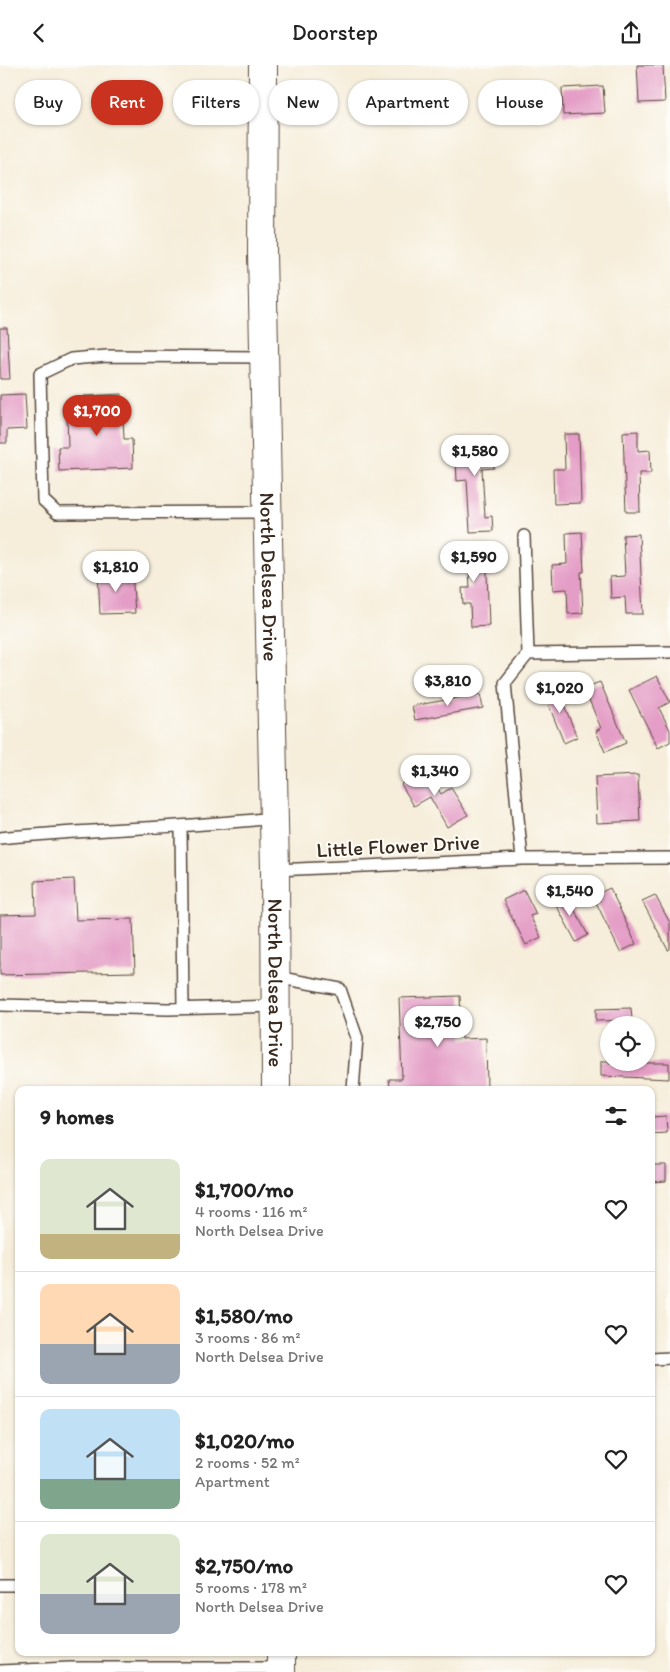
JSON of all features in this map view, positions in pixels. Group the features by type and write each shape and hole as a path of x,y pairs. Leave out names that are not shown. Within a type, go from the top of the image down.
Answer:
{"main road":[{"name":"North Delsea Drive","path":"263,65 262,253 275,870 276,1086"}],"lane":[{"path":"264,357 89,357 71,359 40,374 43,500 57,513 267,512"},
{"path":"522,859 505,683 528,654 524,536"},
{"path":"528,654 670,652"},
{"path":"0,838 224,824 274,818"},
{"path":"181,826 183,1008"},
{"name":"Little Flower Drive","path":"275,870 522,859 670,858"},
{"path":"276,977 340,989 357,1038 352,1086"},
{"path":"0,1005 75,1008 276,1006"},
{"path":"655,1359 670,1358"},
{"path":"0,1585 15,1585"},
{"path":"0,1671 281,1664"}],"building":[{"path":"637,65 663,65 665,102 639,103"},
{"path":"603,86 605,113 563,115 562,88"},
{"path":"0,328 7,328 10,379 0,379"},
{"path":"25,394 27,429 7,430 7,443 0,443 0,395"},
{"path":"122,394 124,439 132,439 133,468 59,471 58,447 68,447 67,416 85,416 84,396"},
{"path":"638,431 638,451 650,450 651,473 639,473 640,512 626,512 623,432"},
{"path":"564,434 579,434 581,503 554,504 553,469 565,469"},
{"path":"492,437 494,468 482,469 485,517 492,516 493,531 470,532 467,480 457,481 455,439"},
{"path":"582,532 584,572 581,572 583,613 568,614 567,589 553,590 552,565 567,564 566,533"},
{"path":"639,534 643,614 626,614 625,597 611,598 610,577 625,576 623,535"},
{"path":"486,548 489,626 471,627 470,604 463,604 462,588 470,588 469,570 452,571 452,549"},
{"path":"132,571 135,613 100,614 98,572"},
{"path":"657,676 670,702 659,708 670,730 670,742 658,748 629,690"},
{"path":"600,682 626,743 605,752 596,731 601,728 584,688"},
{"path":"556,685 577,737 564,743 543,691"},
{"path":"480,694 483,708 415,720 412,706"},
{"path":"426,769 441,794 451,788 468,815 447,827 430,797 414,806 401,784"},
{"path":"638,775 640,821 597,823 595,777"},
{"path":"74,879 76,920 133,919 135,972 0,975 0,915 36,914 35,881"},
{"path":"610,888 636,944 620,952 593,896"},
{"path":"524,890 536,914 530,916 541,937 526,945 503,900"},
{"path":"565,892 588,935 576,942 553,899"},
{"path":"655,895 670,923 670,949 668,950 642,901"},
{"path":"460,996 462,1039 486,1038 487,1086 390,1086 389,1079 402,1079 399,998"},
{"path":"631,1008 632,1016 600,1016 600,1021 596,1021 596,1009"},
{"path":"655,1063 669,1063 669,1079 601,1076 601,1071 655,1071"},
{"path":"666,1116 667,1133 655,1134 655,1117"},
{"path":"655,1165 666,1165 666,1181 655,1182"}]}
